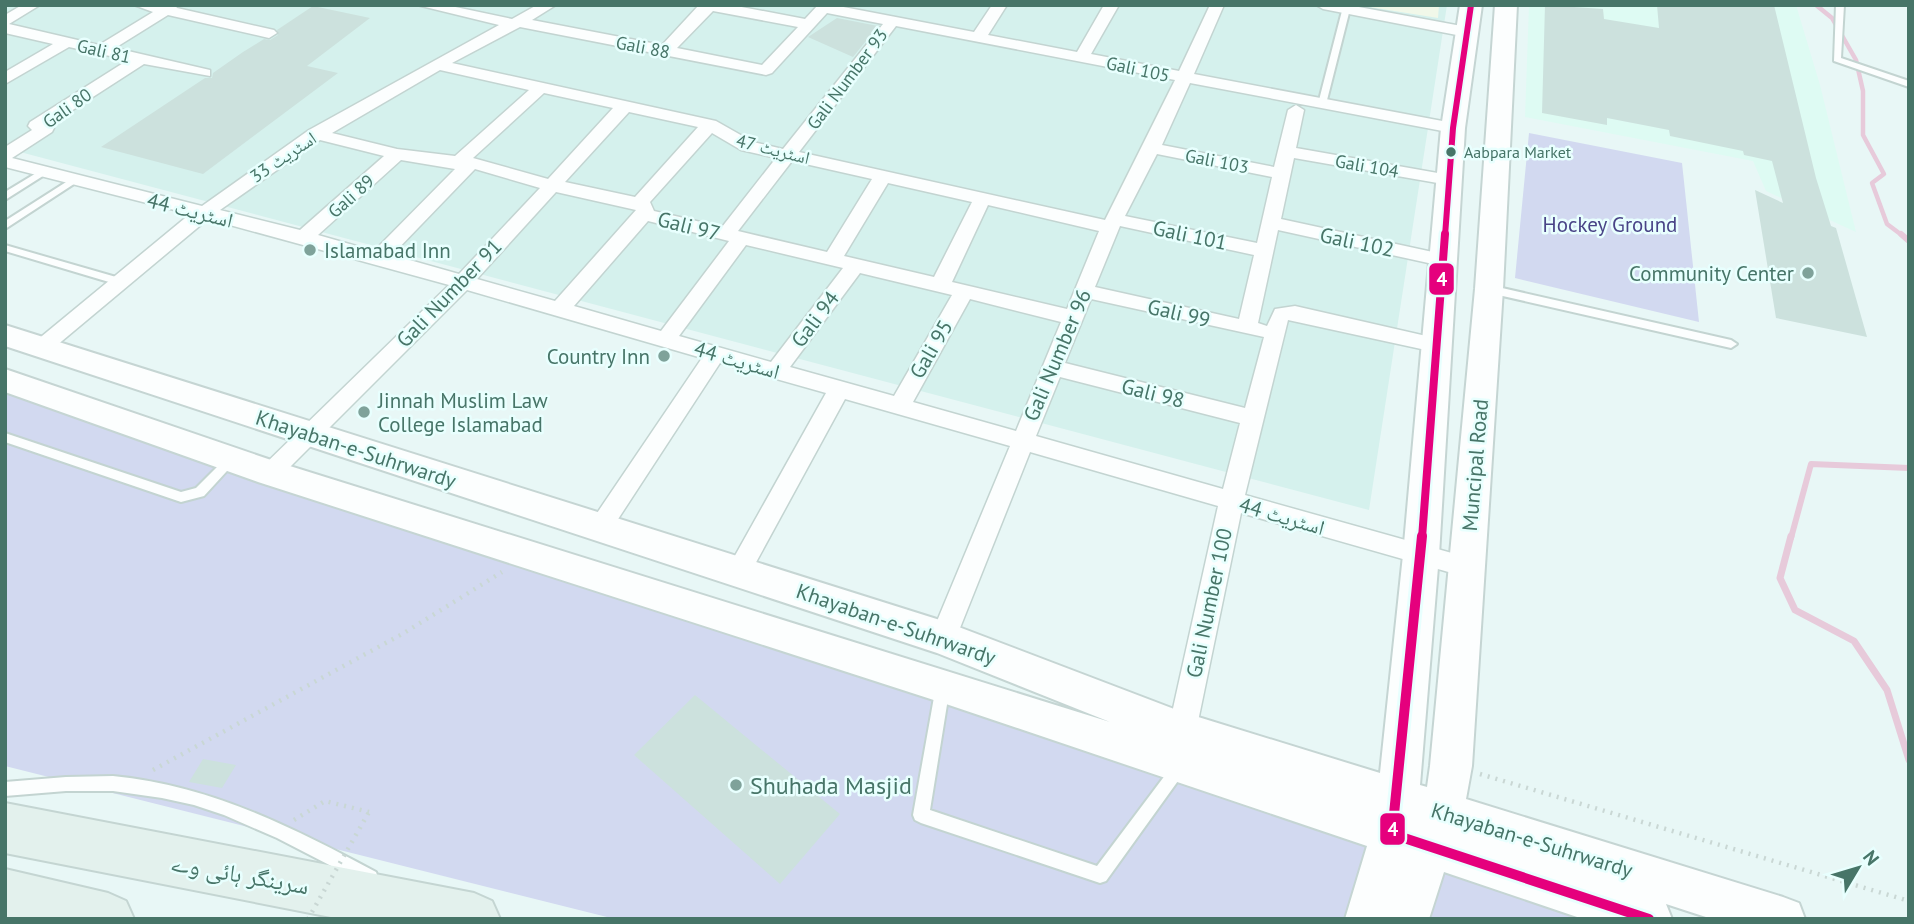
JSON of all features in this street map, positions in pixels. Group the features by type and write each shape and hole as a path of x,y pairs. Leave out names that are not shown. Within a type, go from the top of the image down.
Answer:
{"highway":[{"name":"سرینگر ہائی وے","path":"5,828 474,919"},
{"path":"5,895 108,919"}],"main road":[{"name":"Muncipal Road","path":"1367,919 1416,822 1451,765 1489,289 1506,5"},
{"name":"Muncipal Road","path":"1406,919 1416,822 1421,555 1435,345 1453,134 1469,19"},
{"name":"Khayaban-e-Suhrwardy","path":"5,335 598,529 739,570 943,638 1182,748"},
{"name":"Khayaban-e-Suhrwardy","path":"5,380 270,473 943,685 1182,748 1416,822 1783,919"},
{"name":"Khayaban-e-Suhrwardy","path":"1416,822 1650,919"}],"street":[{"path":"5,21 33,5"},
{"path":"141,5 170,8 269,33"},
{"name":"اسٹریٹ 33","path":"43,346 202,214 315,134 388,90 440,65 549,5"},
{"path":"665,51 708,5 808,24 825,6"},
{"path":"976,39 1000,5"},
{"path":"1082,58 1112,5"},
{"name":"Gali Number 96","path":"943,638 1021,440 1054,368 1071,317 1112,223 1152,148 1179,83 1217,5"},
{"path":"1323,5 1469,19"},
{"path":"431,6 517,23"},
{"name":"Gali 105","path":"825,6 875,11 891,23 1082,58 1179,83 1322,104 1453,134"},
{"path":"101,50 170,8"},
{"name":"Gali 88","path":"517,23 766,71 808,24"},
{"name":"Gali Number 93","path":"665,340 790,155 891,23"},
{"name":"Gali 81","path":"5,28 204,74"},
{"path":"5,79 67,42"},
{"name":"Gali 80","path":"5,155 46,128 36,126 141,59"},
{"name":"اسٹریٹ 47","path":"440,65 538,90 710,125 747,146 1112,223"},
{"path":"1179,83 1296,110 1453,134"},
{"path":"378,258 463,163 538,90"},
{"name":"Gali Number 91","path":"270,473 463,282 623,108"},
{"path":"1247,328 1273,223 1285,151 1296,110"},
{"path":"560,309 710,125"},
{"name":"Gali 97","path":"315,134 397,154 463,163 642,209 733,237 1071,317"},
{"name":"Gali 103","path":"1152,148 1282,174"},
{"name":"Gali 104","path":"1285,151 1449,180"},
{"name":"Gali 89","path":"304,237 397,154"},
{"name":"اسٹریٹ 44","path":"5,162 202,214 304,237 1466,567"},
{"path":"832,260 883,176"},
{"path":"940,286 983,197"},
{"name":"Gali 101","path":"1112,223 1266,251"},
{"name":"Gali 102","path":"1273,223 1442,260"},
{"name":"Gali 94","path":"775,371 855,266"},
{"name":"Gali 99","path":"1083,291 1247,328 1278,324 1295,313 1435,345"},
{"name":"Gali 95","path":"899,407 964,292"},
{"name":"Gali Number 100","path":"1182,748 1231,502 1278,324"},
{"path":"598,529 715,354"},
{"name":"Gali 98","path":"1054,368 1252,418"},
{"path":"739,570 839,390"}],"lane":[{"path":"1840,5 1837,59 1909,84"},
{"path":"1322,104 1346,9"},
{"path":"5,197 43,172"},
{"path":"8,222 74,180"},
{"path":"5,248 119,281"},
{"path":"1489,289 1731,344"},
{"path":"5,437 181,497 200,492 231,460"},
{"path":"943,685 921,815 1100,875 1182,748"},
{"path":"5,789 126,785 186,795 242,811 427,909"}],"path":[{"path":"126,785 404,633 526,554"},
{"path":"1451,765 1909,901"},
{"path":"279,829 325,801 369,812 307,919"}],"shaded area":[{"path":"5,5 1447,5 1369,510 5,148"},
{"path":"1357,5 1439,5 1438,18"},
{"path":"1529,5 1796,5 1820,85 1856,232 1766,191 1753,161 1525,117"}],"green space":[{"name":"Hockey Ground","path":"1529,133 1682,163 1699,322 1515,278"},
{"path":"5,388 1595,919 615,919 5,766"}],"building":[{"path":"1545,5 1603,9 1604,19 1659,28 1657,5 1774,5 1816,178 1831,226 1836,228 1867,337 1776,318 1755,190 1783,203 1772,161 1744,155 1743,151 1670,136 1669,130 1607,118 1607,125 1542,113"},
{"path":"313,6 370,18 307,66 338,73 203,174 101,147 205,78 212,78 213,73 243,52 264,39 270,40 278,35 277,30"},
{"path":"837,18 878,26 853,57 808,37"},
{"name":"Shuhada Masjid","path":"695,695 840,814 780,884 634,755"},
{"path":"203,759 236,765 222,788 189,782"}],"waterway":[{"path":"1816,5 1832,18 1856,60 1863,91 1863,135 1884,174 1872,183 1887,224 1903,236"},
{"path":"1901,234 1909,241"},
{"path":"1791,538 1811,464 1909,468"},
{"path":"1791,536 1780,578 1795,610 1854,641 1887,690 1909,760"}],"transit line":[{"name":"4","path":"1471,5 1453,128 1421,555 1392,834 1649,919"}],"place":[{"name":"Aabpara Market","path":"1451,152"},
{"name":"Islamabad Inn","path":"310,250"},
{"name":"Community Center","path":"1808,273"},
{"name":"Country Inn","path":"664,356"},
{"name":"Jinnah Muslim Law College Islamabad","path":"364,412"},
{"name":"Shuhada Masjid","path":"736,785"}]}
